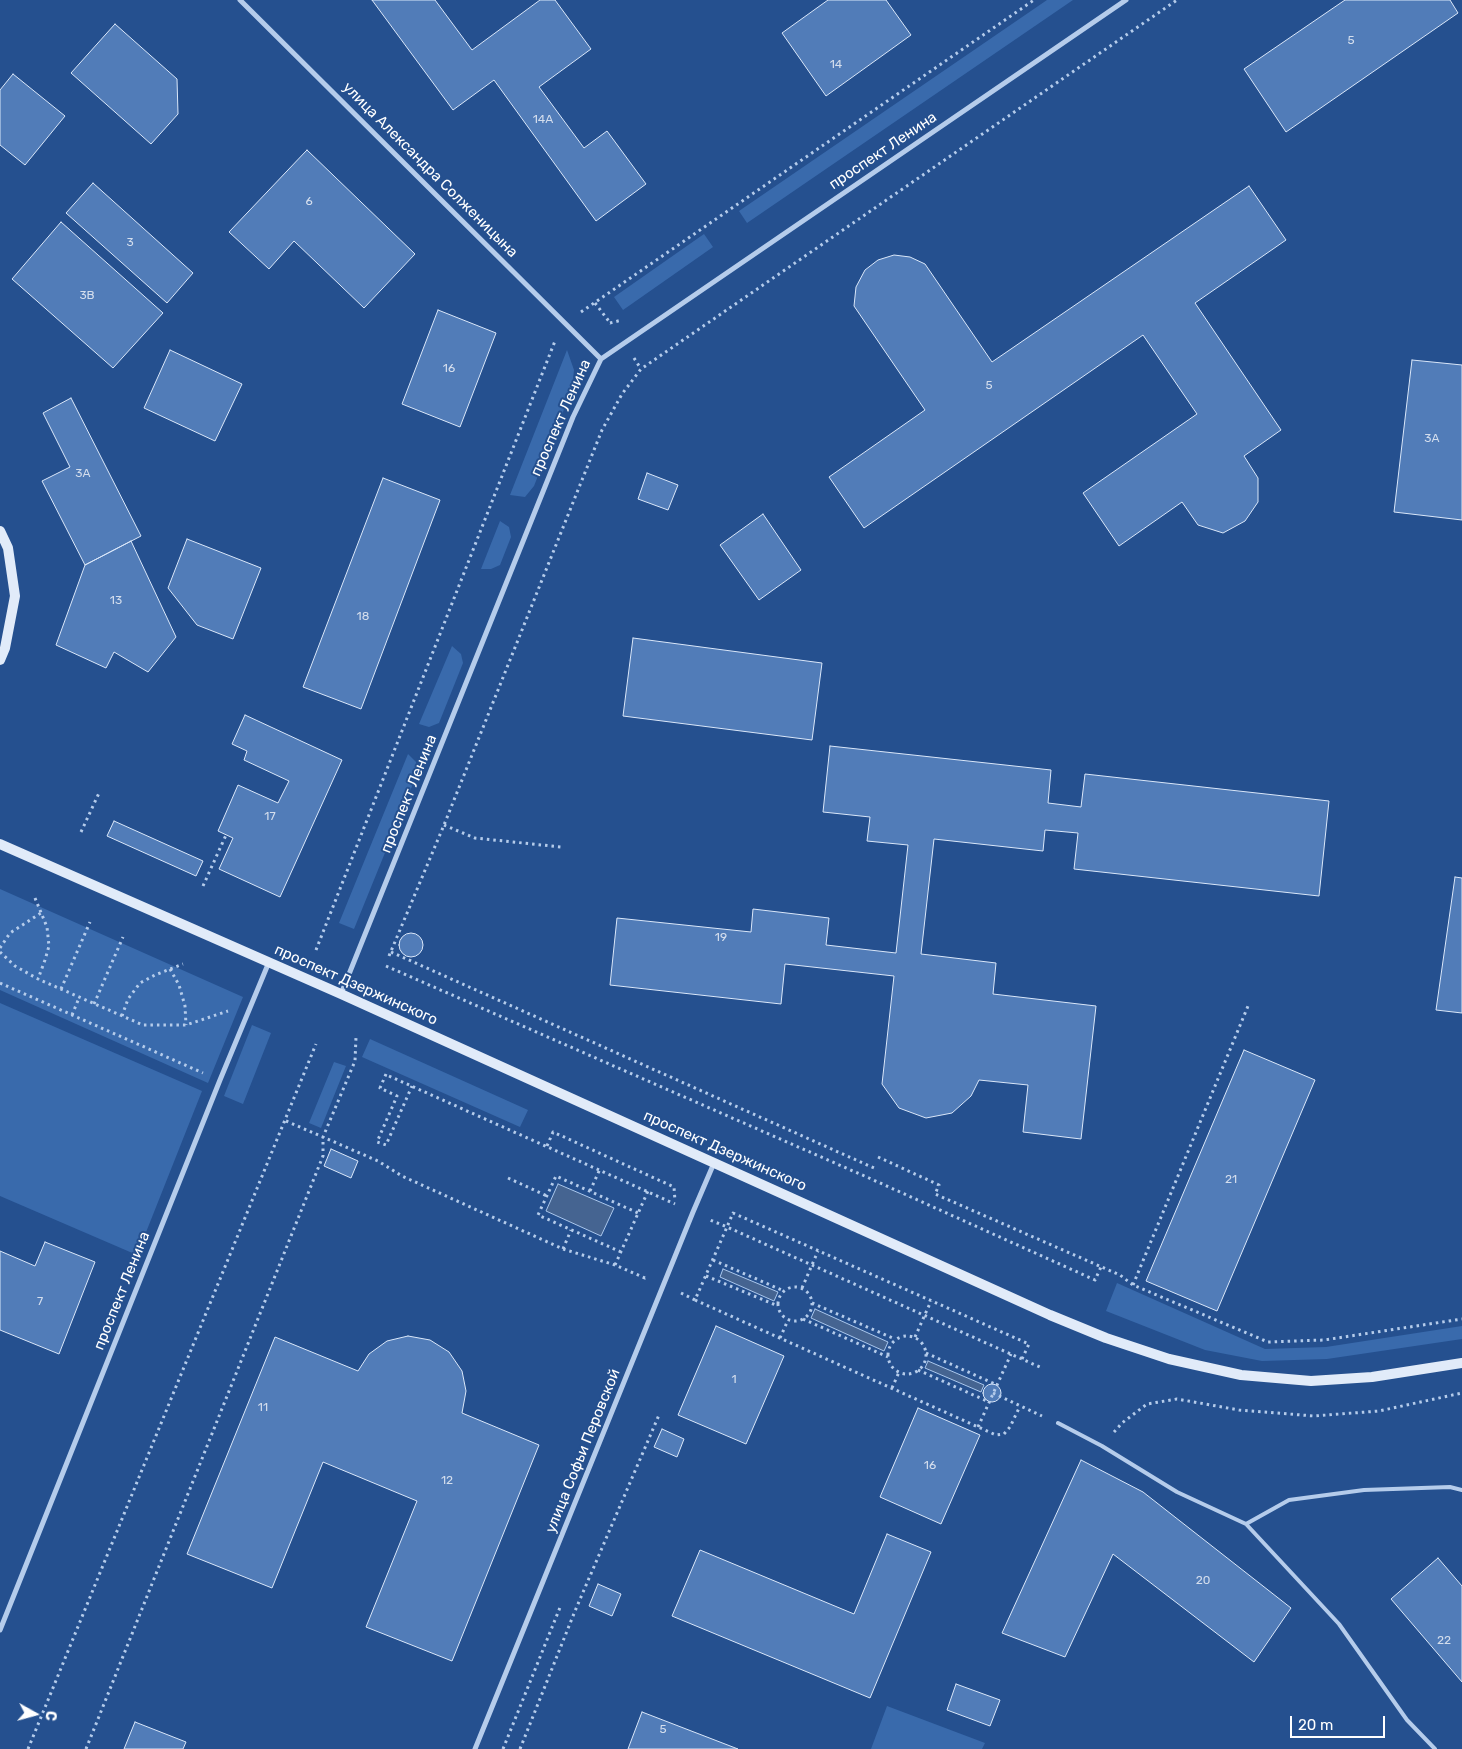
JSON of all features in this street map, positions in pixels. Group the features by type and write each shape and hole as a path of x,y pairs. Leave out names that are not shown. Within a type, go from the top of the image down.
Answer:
{"main road":[{"path":"0,531 8,548 16,596 5,648 0,660"},
{"name":"проспект Дзержинского","path":"0,844 341,994 1050,1315 1106,1338 1169,1359 1241,1375 1311,1381 1372,1376 1462,1363"}],"street":[{"name":"улица Александра Солженицына","path":"240,0 601,359"},
{"name":"проспект Ленина","path":"341,994 562,443 601,359 1126,0"},
{"name":"проспект Ленина","path":"0,1630 269,962"},
{"name":"улица Софьи Перовской","path":"475,1749 714,1163"}],"lane":[{"path":"1058,1423 1102,1446 1177,1492 1246,1524 1339,1624 1407,1720 1435,1749"},
{"path":"1246,1524 1289,1500 1364,1490 1450,1487 1462,1490"}],"path":[{"path":"581,312 1034,0"},
{"path":"874,1168 390,954 444,825 602,430 622,394 641,368 1177,0"},
{"path":"595,303 614,328"},
{"path":"316,950 555,340"},
{"path":"632,356 641,368"},
{"path":"81,832 99,793"},
{"path":"444,825 475,838 561,847"},
{"path":"203,886 226,835"},
{"path":"35,898 47,928 49,946 38,979"},
{"path":"41,913 10,933 0,950 15,966 38,979 143,1025 186,1025 252,1002"},
{"path":"61,989 90,922"},
{"path":"94,1004 123,937"},
{"path":"122,1016 128,999 140,983 183,964"},
{"path":"386,966 1095,1280 1101,1267"},
{"path":"170,969 178,985 184,1006 186,1025"},
{"path":"0,983 220,1080"},
{"path":"72,1015 79,998"},
{"path":"1133,1285 1248,1006"},
{"path":"86,1749 323,1156 323,1137 354,1060 356,1037"},
{"path":"28,1749 316,1044"},
{"path":"412,1086 386,1145 377,1142 397,1096 380,1088 388,1075 675,1204"},
{"path":"286,1121 378,1161 402,1176 562,1249 645,1278 648,1270"},
{"path":"547,1146 553,1132 674,1187 675,1204 672,1212"},
{"path":"878,1157 939,1185 935,1194 1120,1275 1133,1285 1268,1342 1324,1340 1462,1319"},
{"path":"590,1191 600,1169"},
{"path":"621,1252 538,1215 556,1176 638,1213"},
{"path":"508,1178 547,1196"},
{"path":"615,1266 648,1191"},
{"path":"695,1300 733,1213 1029,1344 1022,1359"},
{"path":"707,1218 1042,1368"},
{"path":"562,1249 571,1230"},
{"path":"802,1288 818,1251"},
{"path":"713,1260 784,1291"},
{"path":"706,1276 778,1306"},
{"path":"792,1287 802,1288 809,1294 812,1303 810,1312 803,1320 796,1322 788,1320 781,1315 778,1306 779,1298 784,1291 792,1287"},
{"path":"678,1292 996,1435 1004,1434 1022,1407 993,1393"},
{"path":"915,1337 931,1301"},
{"path":"812,1303 895,1339"},
{"path":"780,1338 788,1320"},
{"path":"803,1320 888,1357"},
{"path":"905,1336 915,1337 922,1344 926,1353 924,1363 918,1370 908,1374 899,1372 891,1366 888,1357 889,1347 895,1339 905,1336"},
{"path":"926,1353 997,1385"},
{"path":"978,1427 1011,1354"},
{"path":"918,1370 989,1402"},
{"path":"892,1388 899,1372"},
{"path":"1102,1446 1122,1423 1147,1404 1170,1400 1177,1399 1239,1410 1314,1416 1379,1411 1462,1393"},
{"path":"520,1749 575,1611 659,1415"},
{"path":"503,1749 561,1605"}],"shaded area":[{"path":"1047,0 1073,0 747,223 739,211"},
{"path":"704,234 713,247 623,310 614,297"},
{"path":"567,350 574,370 572,389 534,486 525,497 510,495"},
{"path":"500,521 509,527 511,537 500,565 491,569 481,569"},
{"path":"452,646 461,654 463,663 439,723 429,727 419,724"},
{"path":"408,754 416,762 417,774 354,929 339,923"},
{"path":"0,889 243,997 208,1083 0,990"},
{"path":"0,1003 202,1091 137,1255 0,1196"},
{"path":"252,1025 271,1033 243,1104 224,1096"},
{"path":"370,1039 528,1110 520,1127 362,1057"},
{"path":"334,1062 346,1066 321,1128 309,1123"},
{"path":"558,1184 614,1208 601,1236 546,1211"},
{"path":"723,1269 778,1292 774,1301 720,1277"},
{"path":"1117,1283 1265,1349 1326,1347 1462,1326 1462,1339 1327,1359 1262,1361 1205,1350 1106,1311"},
{"path":"815,1309 888,1342 884,1351 811,1318"},
{"path":"928,1361 984,1385 981,1392 925,1368"},
{"path":"887,1706 985,1743 982,1749 871,1749"}],"building":[{"path":"372,0 435,0 472,50 540,0 555,0 591,49 539,87 584,148 607,131 646,184 596,221 494,80 453,110"},
{"path":"828,0 886,0 911,35 826,96 782,33"},
{"path":"1345,0 1450,0 1458,13 1286,132 1244,69"},
{"path":"115,24 177,79 178,114 151,144 71,73"},
{"path":"13,74 65,116 25,165 0,145 0,90"},
{"path":"307,150 415,254 364,308 294,241 269,269 229,232"},
{"path":"93,183 193,273 167,303 66,213"},
{"path":"1249,186 1286,240 1195,303 1281,430 1244,456 1258,478 1258,502 1245,521 1223,533 1198,525 1182,502 1119,546 1083,493 1197,414 1143,335 864,528 829,477 925,410 854,306 856,287 865,270 878,260 894,255 910,257 925,264 992,362"},
{"path":"61,222 163,313 113,368 12,279"},
{"path":"438,310 496,333 460,427 402,404"},
{"path":"170,350 242,384 215,441 144,408"},
{"path":"1412,360 1462,365 1462,520 1394,512"},
{"path":"71,398 141,536 85,565 42,481 70,467 43,413"},
{"path":"647,473 678,485 668,510 638,499"},
{"path":"383,478 440,500 361,709 303,687"},
{"path":"763,514 801,570 759,600 720,545"},
{"path":"187,539 261,568 233,639 197,625 168,588"},
{"path":"131,541 176,637 148,672 114,652 106,668 56,645 85,565"},
{"path":"633,638 822,663 812,740 623,716"},
{"path":"245,715 342,760 280,897 219,869 233,838 218,831 238,785 278,803 289,781 244,760 247,751 232,744"},
{"path":"830,746 1051,770 1048,803 1081,807 1085,774 1329,801 1319,896 1074,869 1078,833 1045,830 1043,851 934,839 921,954 996,963 993,994 1096,1006 1081,1139 1023,1132 1028,1085 979,1080 971,1096 952,1113 926,1118 899,1108 882,1084 894,976 785,964 781,1004 610,985 617,918 751,932 753,909 829,918 826,945 896,953 908,845 867,841 870,817 823,812"},
{"path":"114,821 203,861 196,876 107,836"},
{"path":"1455,877 1462,878 1462,1013 1436,1010"},
{"path":"411,933 419,937 423,945 419,953 411,957 403,953 399,945 403,937"},
{"path":"1244,1050 1315,1080 1217,1311 1146,1281"},
{"path":"331,1149 358,1161 351,1178 324,1166"},
{"path":"45,1242 95,1262 59,1354 0,1330 0,1251 35,1266"},
{"path":"716,1326 784,1356 746,1444 678,1415"},
{"path":"408,1336 430,1340 449,1352 462,1371 466,1391 462,1413 539,1445 452,1661 366,1627 417,1501 323,1462 272,1588 187,1554 275,1337 358,1371 369,1354 387,1341"},
{"path":"988,1384 996,1384 1001,1389 999,1400 988,1402 983,1397 983,1389"},
{"path":"918,1408 980,1435 941,1524 880,1497"},
{"path":"662,1429 684,1439 677,1457 654,1447"},
{"path":"1081,1460 1143,1492 1291,1608 1254,1662 1113,1554 1065,1657 1002,1633"},
{"path":"887,1534 931,1552 870,1698 672,1616 700,1550 854,1614"},
{"path":"1438,1558 1462,1586 1462,1682 1391,1599"},
{"path":"598,1584 621,1594 612,1616 589,1606"},
{"path":"956,1684 1000,1700 990,1726 947,1710"},
{"path":"642,1712 738,1749 628,1749"},
{"path":"135,1722 186,1742 183,1749 124,1749"}]}
